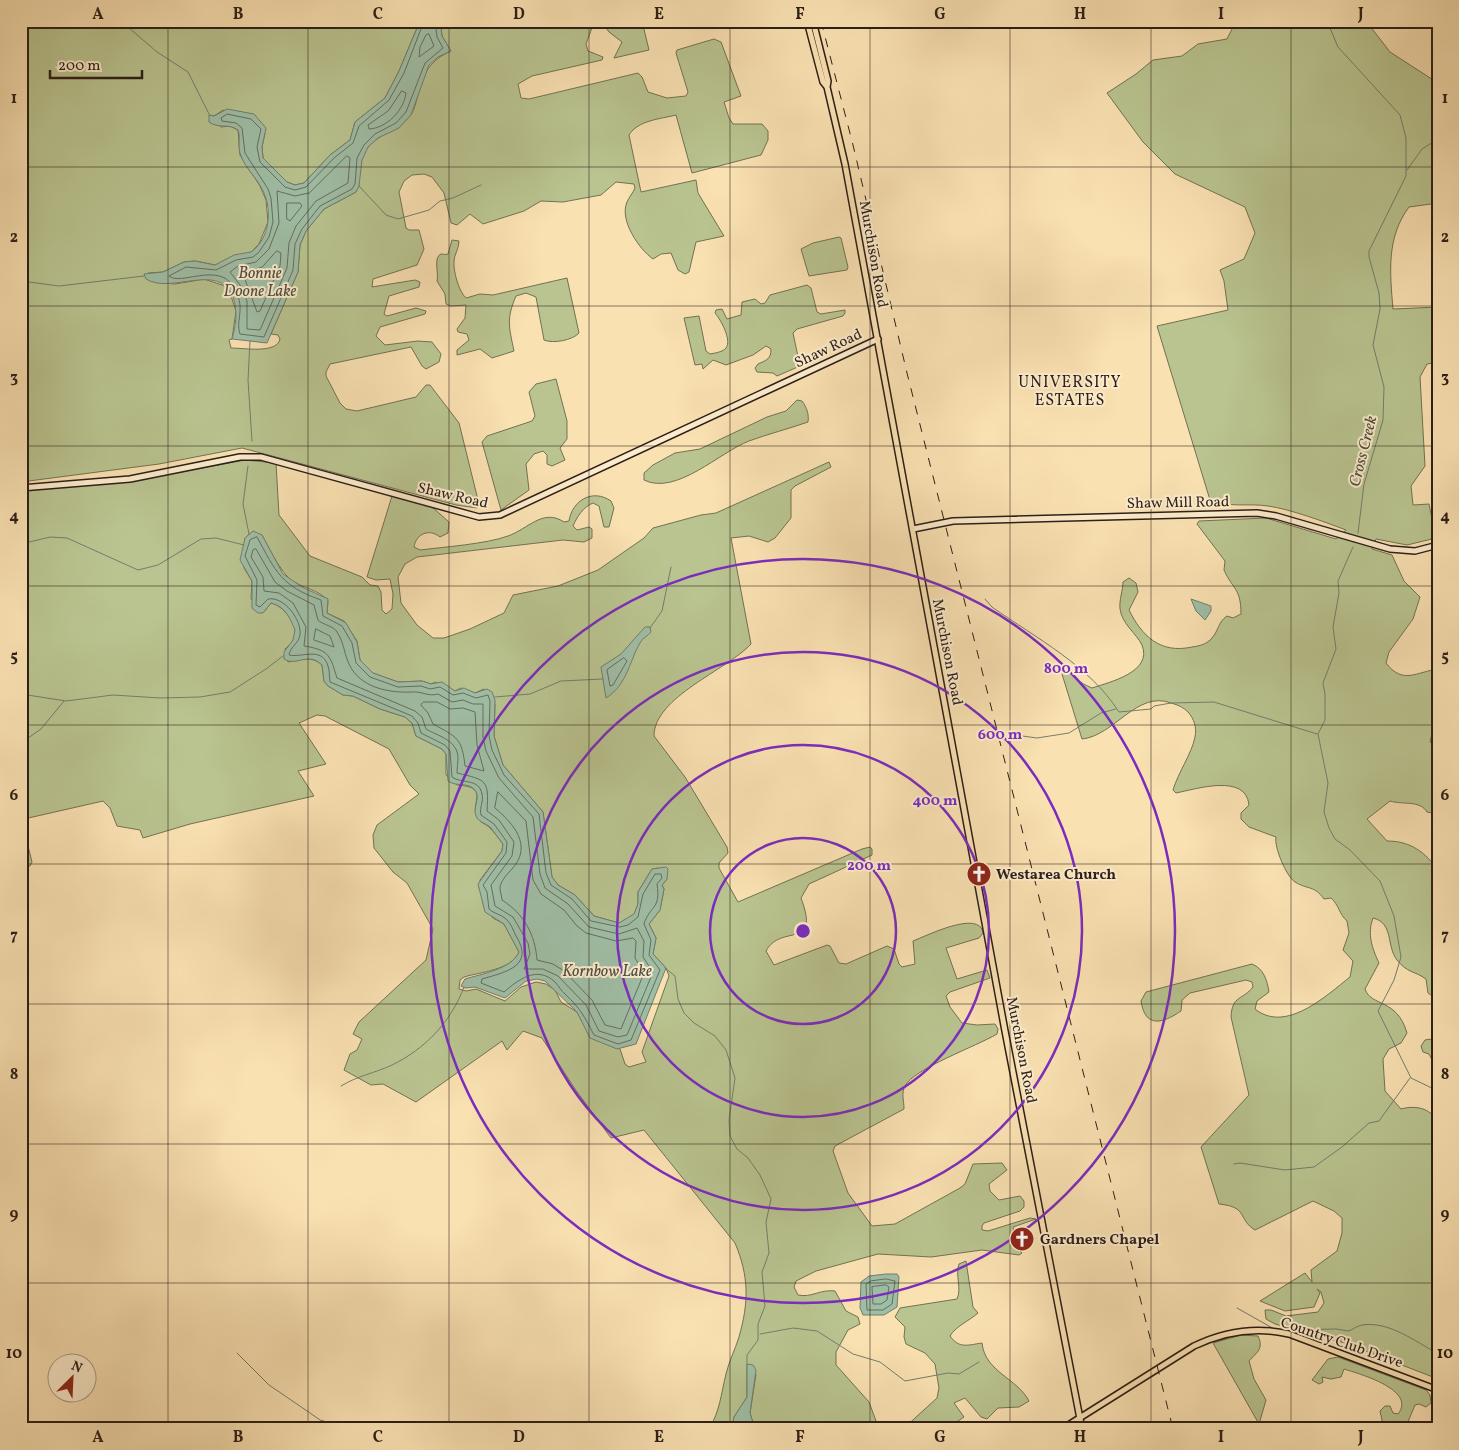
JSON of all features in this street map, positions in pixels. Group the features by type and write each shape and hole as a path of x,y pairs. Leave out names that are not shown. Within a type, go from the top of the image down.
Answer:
{"main road":[{"name":"Murchison Road","path":"807,21 823,82 827,87"},
{"name":"Murchison Road","path":"813,21 828,81 827,87 845,164 1006,1036 1082,1429"},
{"name":"Shaw Road","path":"21,488 130,479 240,457 261,457 479,517 489,518 500,515 878,339"},
{"name":"Shaw Mill Road","path":"913,529 953,521 1257,513 1276,516 1390,549 1415,551 1438,545"},
{"name":"Country Club Drive","path":"1062,1429 1194,1346 1215,1336 1249,1330 1288,1334 1438,1390"}],"shaded area":[{"path":"21,21 420,21 399,71 385,98 355,122 350,140 330,155 304,183 295,185 287,182 263,158 262,147 265,133 223,110 214,116 209,115 221,127 230,126 238,130 240,155 260,186 266,200 268,222 259,244 251,252 215,265 195,261 184,262 163,272 148,273 156,282 175,284 204,279 228,287 236,311 232,339 229,340 231,348 259,349 273,347 278,344 280,339 278,335 271,334 298,272 300,245 306,231 324,209 356,192 360,166 365,151 375,140 405,121 412,113 425,73 438,58 451,51 442,36 440,21 642,21 649,50 614,58 622,42 609,32 604,25 597,23 593,25 586,44 588,51 603,57 602,60 532,76 518,84 521,98 529,99 638,73 642,77 648,92 667,98 686,96 688,92 676,53 677,50 714,39 721,42 741,96 724,102 729,118 733,124 762,124 768,131 768,140 761,155 692,173 676,115 644,123 629,135 641,192 696,180 698,193 724,236 696,242 689,272 685,274 678,270 671,253 661,254 653,259 642,248 632,233 628,225 625,209 635,188 634,184 616,182 601,195 563,202 541,201 524,211 483,224 470,214 457,225 451,223 444,193 432,177 424,174 412,175 404,181 399,192 406,228 409,230 419,230 424,249 417,265 373,279 372,287 415,280 420,282 419,287 389,296 384,314 387,316 416,308 426,311 425,314 380,327 376,336 385,345 418,341 432,342 441,354 439,362 426,369 422,366 411,347 330,364 326,376 340,403 346,409 357,411 416,397 426,385 430,385 459,423 479,504 477,508 456,505 242,448 159,464 21,482"},
{"path":"1236,21 1366,21 1390,52 1438,83 1438,203 1409,207 1396,231 1391,256 1393,309 1438,307 1438,344 1435,348 1438,350 1438,362 1427,364 1420,377 1425,466 1411,486 1413,505 1429,504 1436,538 1407,545 1376,539 1372,549 1392,555 1404,581 1420,597 1413,619 1389,652 1386,663 1398,674 1404,675 1438,669 1438,729 1432,734 1430,742 1438,750 1438,814 1427,812 1416,804 1390,801 1367,819 1387,841 1403,843 1417,849 1428,858 1438,871 1438,1000 1428,993 1426,979 1408,970 1397,960 1387,930 1380,921 1373,918 1370,930 1371,941 1379,963 1365,989 1373,999 1391,1008 1397,1014 1403,1022 1407,1033 1401,1043 1389,1049 1383,1059 1385,1091 1401,1109 1412,1107 1426,1110 1438,1121 1438,1379 1345,1343 1275,1324 1266,1319 1265,1310 1271,1310 1286,1316 1318,1312 1324,1303 1321,1292 1317,1289 1320,1293 1314,1307 1285,1311 1260,1301 1305,1273 1312,1282 1311,1270 1337,1251 1342,1233 1342,1218 1334,1211 1313,1201 1255,1230 1235,1208 1219,1204 1201,1147 1249,1095 1231,1017 1233,1005 1253,987 1252,982 1246,980 1190,993 1182,1000 1181,1011 1161,1021 1155,1021 1146,1016 1141,1001 1146,992 1252,964 1264,975 1269,992 1257,1001 1255,1009 1267,1016 1293,1015 1318,1002 1350,977 1353,961 1343,950 1349,933 1347,921 1331,898 1324,899 1311,888 1292,879 1279,854 1276,837 1249,827 1241,819 1241,813 1249,805 1246,795 1239,789 1230,786 1219,786 1176,793 1173,790 1195,737 1196,730 1192,717 1186,710 1171,703 1159,701 1147,703 1136,708 1105,730 1094,736 1082,739 1062,674 1065,666 1077,679 1092,688 1119,679 1136,669 1141,662 1144,654 1142,645 1126,624 1120,609 1123,582 1129,578 1136,583 1138,592 1129,610 1134,619 1153,641 1170,648 1195,647 1208,642 1224,618 1227,616 1233,618 1241,614 1240,599 1224,570 1225,561 1197,524 1199,521 1266,518 1336,539 1346,530 1287,510 1261,505 1231,505 1210,500 1157,326 1228,310 1224,281 1220,270 1244,259 1255,233 1245,207 1175,174 1143,142 1107,93 1153,60 1182,56 1198,44 1227,39"},
{"path":"841,238 848,267 847,270 809,276 801,249 813,243"},
{"path":"452,240 459,241 454,259 454,270 459,286 466,298 480,294 493,295 567,278 579,333 563,341 552,342 544,340 536,297 526,293 516,296 511,311 510,329 514,351 492,358 480,349 457,355 457,350 469,340 467,334 458,332 457,329 465,318 466,305 451,306 446,304 445,294 437,281 437,258 441,254 448,254"},
{"path":"807,285 811,288 817,312 821,314 845,310 845,313 843,316 797,329 793,333 800,366 777,376 773,373 757,372 755,368 758,364 766,360 770,355 771,349 766,346 753,355 726,365 713,360 703,369 702,364 695,365 684,318 699,316 706,351 710,354 719,352 726,348 728,340 723,325 715,313 716,310 722,309 727,319 741,315 742,302 755,299 761,304 765,303 770,295"},
{"path":"556,379 567,421 567,439 560,448 565,460 552,466 547,464 547,455 543,451 534,454 526,464 529,490 501,510 482,442 487,436 532,421 535,416 529,392 536,384"},
{"path":"797,400 802,401 805,406 808,422 737,446 684,478 657,483 644,480 644,473 653,465 675,453 700,449 767,417 786,411"},
{"path":"245,460 276,463 279,515 310,556 362,577 370,585 378,586 381,592 382,610 386,614 392,609 393,594 390,579 376,580 367,577 392,496 431,506 449,522 448,533 440,537 432,533 420,536 415,542 414,547 420,550 499,539 515,533 542,518 549,517 564,522 569,521 574,508 579,502 590,496 604,497 611,501 614,508 609,527 604,527 599,506 593,503 586,507 578,516 573,526 577,530 589,527 592,529 592,538 584,542 563,540 417,557 405,564 398,577 401,603 417,625 433,638 444,638 470,629 504,613 513,595 558,586 598,570 644,538 653,528 701,515 716,513 829,462 831,467 791,490 791,518 775,538 768,542 749,536 731,538 751,644 740,654 678,697 657,722 654,736 685,777 727,847 728,853 719,863 719,868 738,902 862,849 870,847 872,849 872,855 809,884 801,898 806,914 806,925 803,931 781,938 766,951 774,965 827,945 830,946 839,963 846,964 887,946 894,949 899,964 902,967 915,964 913,941 929,934 952,926 973,923 980,926 983,933 979,938 946,948 957,979 987,970 990,978 950,992 946,996 950,1007 962,1023 977,1025 995,1024 998,1029 997,1034 932,1065 910,1079 905,1086 903,1094 904,1109 835,1146 833,1151 848,1193 872,1226 895,1224 960,1188 965,1184 973,1164 1002,1163 1007,1170 989,1184 990,1191 999,1200 1020,1196 1024,1201 1024,1207 1020,1211 984,1223 982,1230 988,1231 1030,1218 1036,1219 1013,1227 1017,1247 1022,1253 1019,1255 982,1250 931,1257 878,1254 816,1271 796,1281 794,1287 798,1295 803,1296 825,1291 835,1291 846,1311 858,1317 860,1324 848,1330 836,1352 836,1365 869,1402 879,1429 755,1429 750,1413 756,1374 747,1364 747,1397 734,1417 732,1429 709,1429 718,1409 727,1369 739,1337 745,1312 745,1278 740,1255 735,1243 644,1130 611,1138 575,1089 542,1038 523,1031 507,1050 502,1041 416,1102 383,1084 371,1085 344,1070 350,1054 357,1050 362,1039 353,1034 359,1022 426,960 433,929 407,883 393,872 374,848 373,835 377,825 419,794 410,785 389,749 325,716 317,715 299,723 326,764 298,771 314,796 190,824 143,838 140,830 117,826 110,808 103,801 24,819 23,826 32,862 30,866 21,868 21,491 132,481","holes":["249,534 262,535 275,559 291,580 325,597 328,601 327,613 344,621 357,641 360,660 373,673 398,682 422,681 431,684 435,682 455,691 461,688 475,693 484,689 495,704 494,736 503,765 543,812 552,877 558,885 575,895 594,916 619,923 634,915 638,904 638,892 652,869 658,868 666,873 667,879 662,885 664,889 660,910 649,924 656,938 653,954 666,968 669,976 642,1052 646,1062 629,1067 625,1064 620,1049 582,1021 577,1012 561,1002 555,990 546,984 536,982 521,987 505,1001 476,989 466,991 459,989 460,980 464,977 503,967 510,963 519,952 504,924 493,918 483,904 482,893 479,888 480,880 502,851 503,844 476,815 477,793 474,789 457,785 446,775 446,754 442,749 416,736 412,723 405,717 380,709 353,696 343,695 328,686 324,681 322,665 314,660 306,659 288,662 285,649 295,636 292,620 275,604 271,603 264,612 251,599 252,581 244,568 245,538"]},
{"path":"1430,1039 1438,1047 1438,1071 1429,1054 1423,1052 1421,1046 1425,1040"},
{"path":"966,1261 973,1307 978,1313 959,1326 950,1336 960,1344 982,1343 984,1353 989,1361 1024,1393 1029,1401 1019,1407 998,1408 987,1419 981,1417 965,1398 954,1403 964,1417 946,1429 903,1429 937,1398 939,1388 935,1364 925,1353 906,1344 904,1337 905,1327 895,1317 900,1308 957,1299 959,1291 958,1268 959,1264"},
{"path":"1241,1335 1258,1336 1260,1340 1259,1350 1249,1361 1254,1379 1266,1400 1259,1424 1213,1343"},
{"path":"1338,1357 1426,1390 1430,1395 1431,1403 1426,1407 1419,1404 1415,1405 1405,1429 1384,1429 1380,1411 1385,1406 1390,1406 1393,1413 1398,1414 1402,1405 1400,1398 1384,1384 1344,1369 1341,1377 1331,1379 1322,1377 1323,1382 1319,1384 1312,1380 1328,1359"}],"water":[{"name":"Bonnie Doone Lake","path":"420,21 440,21 442,36 451,51 438,57 429,65 411,115 399,128 378,138 368,147 362,160 359,186 356,192 324,209 306,231 300,245 298,272 267,343 232,339 236,318 235,302 226,287 217,281 194,280 168,284 146,279 144,274 163,272 184,262 195,261 215,265 234,255 251,252 266,231 268,205 260,185 241,156 238,130 212,124 209,122 209,115 214,116 227,109 254,114 266,128 262,147 263,158 287,182 295,185 304,183 330,155 350,140 355,122 385,98 399,71"},
{"name":"Kornbow Lake","path":"253,531 262,535 283,574 302,587 328,599 327,613 346,623 357,642 360,660 373,673 398,682 422,681 431,684 442,682 455,691 464,688 475,693 487,689 492,692 495,700 494,736 503,765 543,812 552,877 558,885 575,895 594,916 619,923 634,914 638,904 638,892 652,869 666,867 668,869 667,879 662,885 664,889 660,910 649,924 656,938 653,954 666,968 636,1044 617,1049 590,1038 577,1012 545,981 537,979 526,981 505,998 475,987 465,988 461,986 465,979 487,973 510,963 519,952 504,924 485,912 478,884 502,851 503,844 491,828 477,818 475,809 477,795 474,789 448,781 446,754 442,749 416,736 412,723 405,717 380,709 353,696 343,695 328,686 324,681 322,665 317,661 307,659 289,661 284,659 284,652 293,640 295,630 289,617 280,607 271,603 263,613 258,613 252,608 252,581 240,560 245,538"},
{"path":"1191,599 1211,606 1211,611 1205,620 1196,611"},
{"path":"645,627 650,627 651,632 641,641 619,687 606,698 601,667 621,654"},
{"path":"897,1274 899,1277 897,1307 884,1315 863,1315 860,1308 861,1282 869,1276"},
{"path":"747,1364 753,1365 756,1370 750,1413 755,1429 732,1429 734,1417 747,1397"}],"waterway":[{"path":"121,21 157,52 188,72 209,114"},
{"name":"Cross Creek","path":"1327,21 1338,47 1400,115 1406,138 1406,176 1369,251 1379,293 1380,309 1373,345 1384,387 1383,420 1364,484 1358,533"},
{"path":"1407,170 1422,149 1438,139"},
{"path":"359,186 386,215 398,219 429,210 440,201 453,198 481,185"},
{"path":"21,276 29,282 59,286 144,276"},
{"path":"250,341 248,380 252,441"},
{"path":"248,466 243,504 249,534"},
{"path":"21,544 50,537 67,538 138,570 158,565 201,539 216,538 244,545"},
{"name":"Cross Creek","path":"1353,547 1338,581 1339,593 1333,627 1336,649 1323,683 1325,720 1318,734 1328,783 1324,812 1335,839 1350,850 1380,881 1394,916 1401,957 1394,980 1378,1011 1411,1078 1438,1091"},
{"path":"650,628 662,611 671,567"},
{"path":"985,599 992,607 1078,667 1107,696 1119,712 1151,709 1154,706 1171,703 1214,702 1317,734"},
{"path":"21,694 66,701 113,695 160,698 200,697 230,692 283,656"},
{"path":"495,697 530,694 561,681 603,679"},
{"path":"21,743 41,729 64,701"},
{"path":"1015,735 1037,738 1069,733 1101,713 1116,709"},
{"path":"665,968 675,976 678,999 684,1013 694,1023 715,1036 726,1050 735,1078 729,1120 730,1136 737,1149 748,1158 760,1175 771,1199 766,1222 769,1253 762,1272 765,1306 758,1324 758,1340 747,1355 747,1364"},
{"path":"341,1086 392,1065 426,1043 452,1012 464,987"},
{"path":"1234,1164 1240,1163 1285,1170 1314,1167 1342,1147 1369,1123 1379,1121 1410,1078"},
{"path":"1237,1308 1276,1330"},
{"path":"1282,1330 1336,1329 1348,1331 1362,1325 1382,1326 1402,1333 1438,1354"},
{"path":"760,1334 793,1328 817,1331 853,1354 880,1362 905,1381 948,1373 959,1374 979,1362"},
{"path":"237,1353 269,1385 320,1420 352,1429"}],"railway":[{"path":"821,21 853,145 907,373 1173,1429"}],"place":[{"name":"Westarea Church","path":"979,874"},
{"name":"Gardners Chapel","path":"1022,1239"}],"district":[{"name":"UNIVERSITY ESTATES","path":"1070,390"}]}
